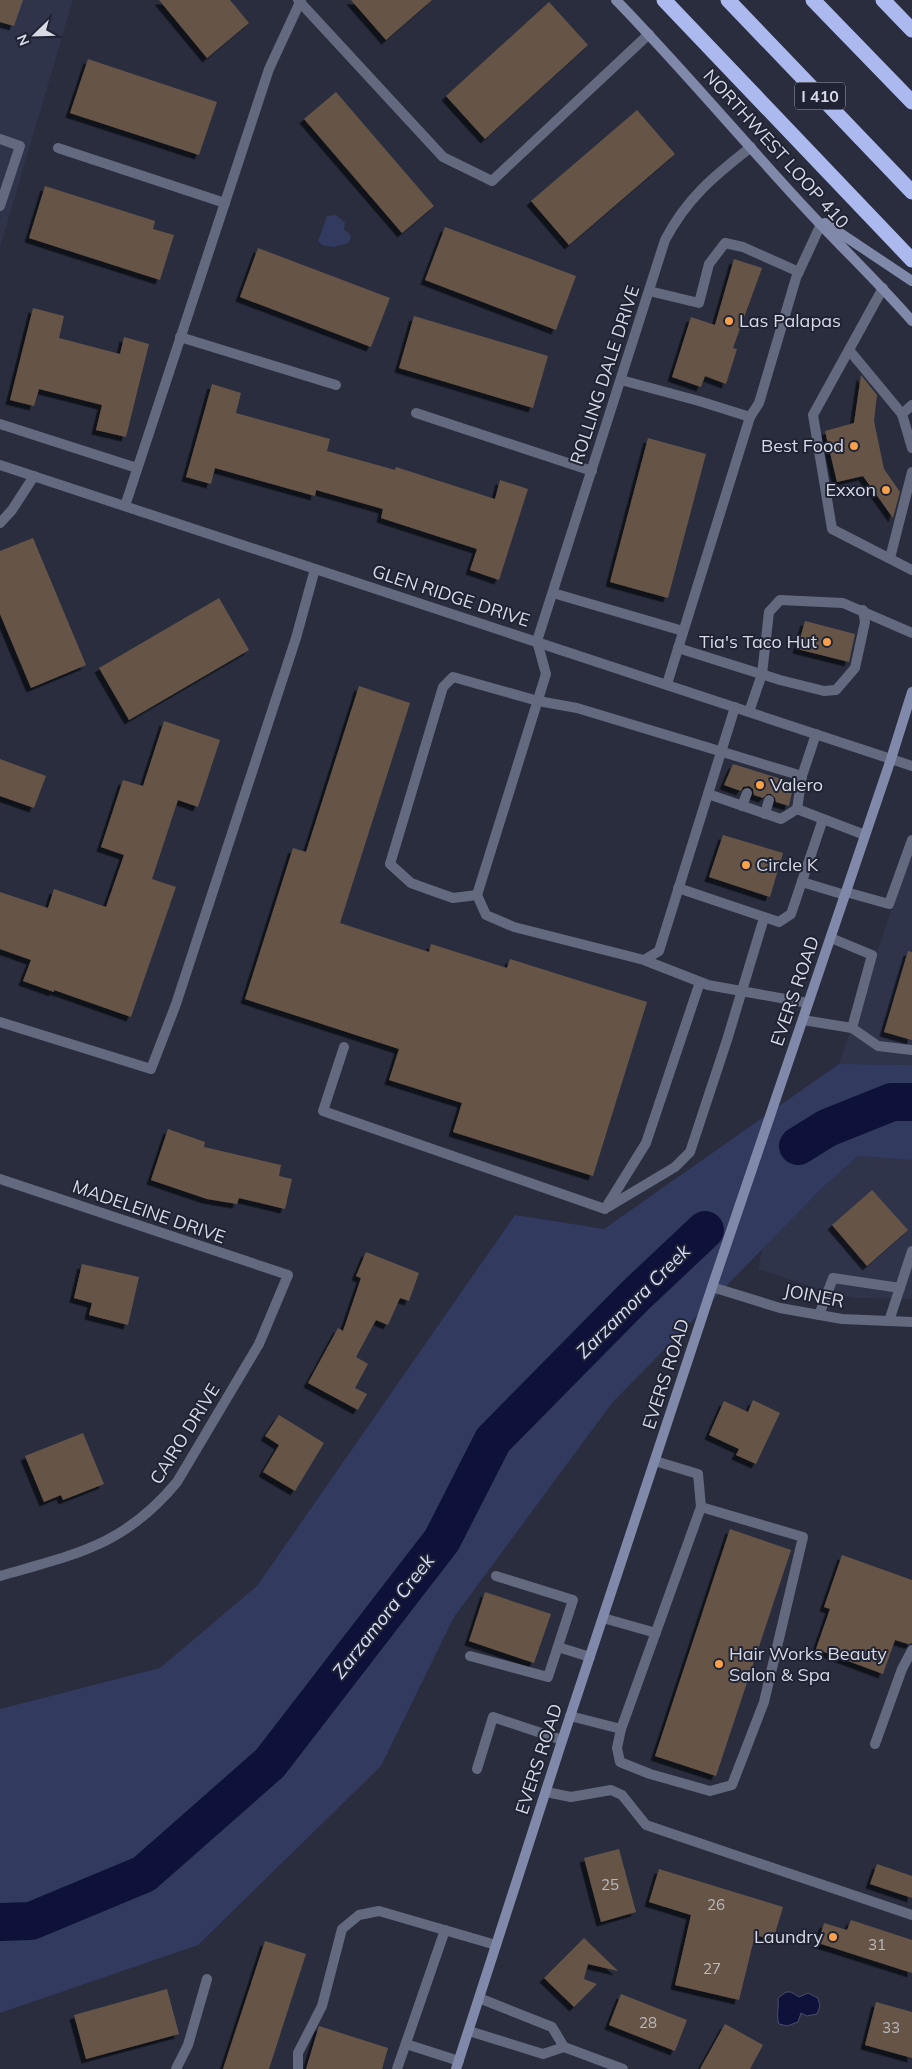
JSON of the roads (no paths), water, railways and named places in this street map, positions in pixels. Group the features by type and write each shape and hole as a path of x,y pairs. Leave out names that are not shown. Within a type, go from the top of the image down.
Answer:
{"highway":[{"path":"664,0 912,260"},
{"name":"I 410","path":"728,0 912,192"},
{"path":"812,0 912,102"},
{"path":"883,0 912,30"}],"main road":[{"name":"NORTHWEST LOOP 410","path":"616,0 650,34 808,211 884,288 912,321"},
{"path":"808,211 912,281"},
{"name":"EVERS ROAD","path":"458,2065 562,1740 712,1287 911,697"}],"street":[{"path":"125,506 269,68 300,1 443,157 492,181 650,34"},
{"path":"0,139 20,146 0,206"},
{"name":"ROLLING DALE DRIVE","path":"537,641 665,240 677,217 693,197 716,174 751,147"},
{"path":"58,148 225,203"},
{"path":"667,684 750,418 758,403 798,272 821,224"},
{"path":"649,291 699,303 710,264 725,243 743,247 798,272"},
{"path":"884,288 813,415 832,529 912,570"},
{"path":"180,337 336,385"},
{"path":"849,350 902,414 912,448"},
{"path":"621,380 699,401 750,418"},
{"path":"902,414 912,405"},
{"path":"416,413 592,471"},
{"path":"0,424 137,468"},
{"name":"GLEN RIDGE DRIVE","path":"0,465 912,766"},
{"path":"890,558 912,472"},
{"path":"0,523 12,510 34,476"},
{"path":"0,1022 151,1069 176,1004 296,638 316,569"},
{"path":"553,592 683,631"},
{"path":"749,712 762,674 770,612 780,600 842,603 863,610 912,632"},
{"path":"678,648 824,691 836,690 855,668 865,622 863,610"},
{"path":"537,641 546,674 477,895 486,915 514,927 644,960 700,982 808,1003"},
{"path":"477,895 453,898 440,894 411,883 390,864 443,687 453,677 538,701 577,708 721,751 778,774 802,776"},
{"path":"644,960 658,950 735,707"},
{"path":"708,794 781,819 797,809 802,776 816,734"},
{"path":"742,806 747,793"},
{"path":"765,814 769,800"},
{"path":"797,809 865,835"},
{"path":"678,888 779,922 791,914 822,819"},
{"path":"802,882 888,904 912,840"},
{"path":"605,1209 674,1167 690,1152 764,918"},
{"path":"830,938 872,955 852,1028"},
{"path":"605,1209 646,1143 700,982"},
{"path":"803,1020 852,1028 878,1046 912,1050"},
{"path":"344,1047 323,1111 605,1209"},
{"name":"MADELEINE DRIVE","path":"0,1179 288,1275"},
{"path":"889,1321 912,1251"},
{"name":"CAIRO DRIVE","path":"0,1576 95,1547 132,1526 164,1498 177,1482 259,1344 288,1275"},
{"path":"819,1315 834,1278 900,1288"},
{"name":"JOINER","path":"712,1287 780,1308 819,1315 842,1319 912,1322"},
{"path":"655,1461 698,1474 701,1507 621,1729 617,1748 620,1762 650,1774 710,1791 732,1785 764,1702 803,1538 701,1507"},
{"path":"470,1656 548,1676 558,1647 573,1600 496,1576"},
{"path":"603,1618 656,1633"},
{"path":"558,1647 590,1657"},
{"path":"875,1744 902,1669 912,1650"},
{"path":"477,1769 493,1716 562,1740"},
{"path":"570,1716 621,1729"},
{"path":"546,1792 571,1796 611,1790 622,1795 646,1825 912,1916"},
{"path":"298,2069 298,2053 322,2006 342,1929 359,1915 379,1911 496,1945"},
{"path":"397,2069 445,1930"},
{"path":"176,2069 188,2045 207,1979"},
{"path":"479,1998 552,2026 564,2046 623,2069"},
{"path":"468,2032 543,2054 564,2046"},
{"path":"406,2044 458,2065"}],"waterway":[{"name":"Zarzamora Creek","path":"798,1146 827,1128 892,1102 912,1102"},
{"name":"Zarzamora Creek","path":"0,1922 31,1921 144,1874 270,1763 442,1540 493,1440 635,1296 705,1230"}],"place":[{"name":"Las Palapas","path":"729,321"},
{"name":"Best Food","path":"854,446"},
{"name":"Exxon","path":"886,490"},
{"name":"Tia's Taco Hut","path":"827,642"},
{"name":"Valero","path":"760,785"},
{"name":"Circle K","path":"746,865"},
{"name":"Hair Works Beauty Salon & Spa","path":"719,1664"},
{"name":"Laundry","path":"833,1937"}]}
